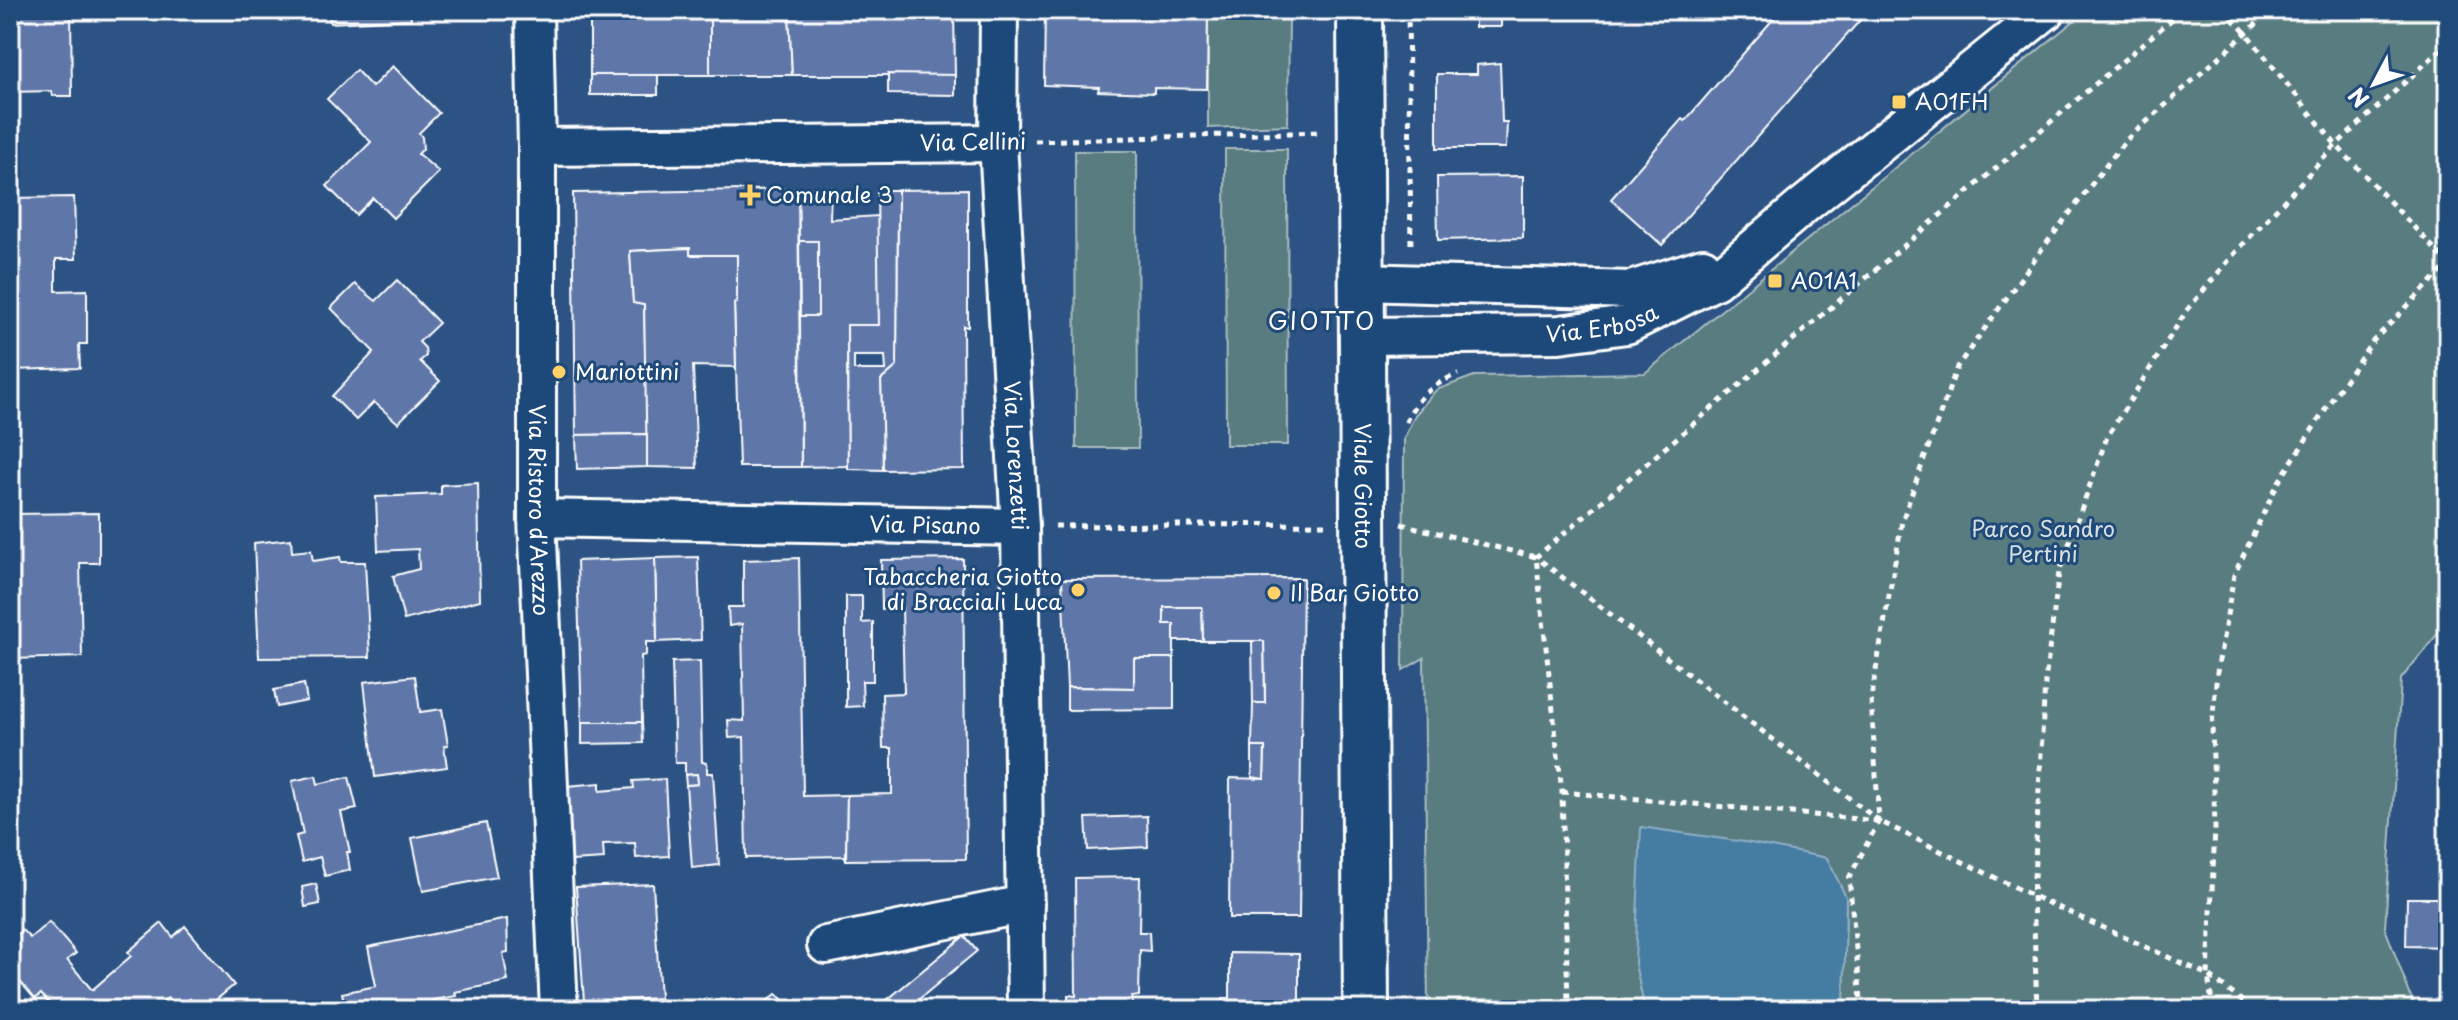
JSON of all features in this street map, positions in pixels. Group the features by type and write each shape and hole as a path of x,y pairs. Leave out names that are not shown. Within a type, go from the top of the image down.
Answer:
{"street":[{"name":"Via Ristoro d'Arezzo","path":"534,10 537,518 559,1010"},
{"name":"Via Lorenzetti","path":"999,10 998,143 1020,527 1026,1010"},
{"name":"Viale Giotto","path":"1360,10 1363,336 1380,524 1366,1010"},
{"name":"Via Erbosa","path":"1363,336 1559,334 1627,325 1715,281 1803,206 2047,10"},
{"name":"Via Cellini","path":"537,147 998,143"},
{"name":"Via Erbosa","path":"1362,282 1631,290 1702,268 1803,206"},
{"name":"Via Pisano","path":"537,518 1020,527"},
{"path":"826,945 1025,904"}],"path":[{"path":"1408,10 1410,248"},
{"path":"1536,557 2183,10"},
{"path":"2213,1010 2208,975 2215,828 2212,725 2217,672 2234,575 2278,483 2332,399 2373,341 2448,264 2336,145 2224,10"},
{"path":"1862,1010 1849,878 1879,821 1871,699 1902,521 1957,367 2125,141 2272,10"},
{"path":"2037,1010 2033,896 2045,682 2059,572 2107,437 2187,310 2235,253 2336,145 2448,43"},
{"name":"Via Cellini","path":"998,143 1362,130"},
{"path":"1403,428 1426,390 1469,371"},
{"path":"1020,527 1380,524 1536,557 1879,821 2033,896 2208,975 2254,1010"},
{"path":"1536,557 1562,792 1568,1006 1575,1010"},
{"path":"1562,792 1879,821"}],"green space":[{"path":"1208,10 1289,10 1288,125 1208,128"},
{"name":"Parco Sandro Pertini","path":"2087,10 2448,10 2448,621 2401,679 2385,928 2416,1010 1844,1010 1846,897 1635,963 1645,1010 1428,1010 1424,658 1403,670 1404,438 1415,415 1436,390 1474,376 1645,373"},
{"path":"1225,149 1287,149 1288,445 1226,445"},
{"path":"1075,151 1137,151 1138,448 1076,448"}],"water":[{"path":"1641,827 1827,858 1846,897 1844,1010 1645,1010 1635,963"}],"building":[{"path":"10,10 71,10 72,96 53,96 52,91 10,92"},
{"path":"269,10 410,10 411,19 330,23 329,11 270,15"},
{"path":"590,10 710,10 710,75 590,75"},
{"path":"710,10 789,10 792,75 710,75"},
{"path":"789,10 954,10 955,75 792,75"},
{"path":"1045,10 1208,10 1207,89 1154,88 1154,93 1044,85"},
{"path":"1437,10 1501,10 1501,27 1475,27 1475,17 1437,17"},
{"path":"1781,10 1869,10 1662,245 1611,199 1682,119 1685,121"},
{"path":"1500,63 1502,122 1507,122 1506,148 1437,148 1437,74 1477,74 1477,65"},
{"path":"393,66 439,113 419,133 423,149 418,154 439,172 393,218 373,198 356,215 327,186 371,142 327,99 356,70 372,87"},
{"path":"888,74 955,75 955,95 888,94"},
{"path":"590,75 658,75 658,95 590,95"},
{"path":"1523,176 1523,238 1438,240 1437,177"},
{"path":"831,187 830,219 878,216 879,325 847,325 848,466 801,467 800,316 818,316 818,241 799,241 798,189"},
{"path":"798,189 801,467 739,467 734,303 737,303 737,255 690,255 690,248 630,251 633,303 644,305 647,434 576,435 573,193"},
{"path":"968,189 968,327 963,326 964,469 883,470 881,380 897,366 898,190"},
{"path":"877,190 898,190 897,366 881,380 883,470 848,469 847,325 879,325","holes":["854,356 885,356 886,370 854,370"]},
{"path":"74,197 76,259 56,259 56,291 87,290 87,344 79,344 80,368 10,370 10,198"},
{"path":"799,241 818,241 818,316 800,316"},
{"path":"690,248 690,255 737,255 737,303 734,303 736,367 693,366 697,468 647,467 644,305 633,303 630,251"},
{"path":"397,280 439,323 419,342 425,348 426,356 420,361 440,381 398,423 374,402 356,420 332,396 374,352 331,308 355,284 376,301"},
{"path":"647,434 647,467 577,469 576,435"},
{"path":"478,483 480,600 404,620 393,576 419,569 418,549 378,551 376,497 441,494 441,485"},
{"path":"99,513 99,563 80,563 82,657 10,659 10,593 17,593 16,576 10,576 10,514"},
{"path":"291,539 292,552 311,550 313,561 340,557 341,562 365,562 370,657 259,658 254,543"},
{"path":"698,557 701,640 657,642 655,558"},
{"path":"655,558 657,642 646,642 646,655 641,656 642,722 582,722 577,561"},
{"path":"799,558 803,796 847,795 846,860 845,856 746,858 744,737 729,738 728,720 744,721 742,624 729,626 728,607 743,607 743,560"},
{"path":"963,559 966,859 846,860 847,795 892,794 892,748 883,748 882,694 904,693 902,608 882,609 881,560"},
{"path":"1303,578 1299,918 1229,918 1230,778 1264,779 1265,747 1252,747 1253,703 1265,703 1264,641 1203,641 1202,607 1164,607 1164,624 1174,624 1174,658 1134,658 1134,688 1067,687 1062,579"},
{"path":"846,596 862,596 862,623 873,622 873,681 862,681 863,706 846,707"},
{"path":"1164,607 1202,607 1203,641 1174,641 1174,624 1164,624"},
{"path":"1252,641 1264,641 1265,703 1253,703"},
{"path":"1134,658 1174,658 1174,709 1067,710 1067,687 1134,688"},
{"path":"700,661 702,762 707,763 707,773 713,773 719,865 692,868 686,785 698,784 697,774 685,775 685,763 675,763 672,662"},
{"path":"415,676 420,712 442,709 448,745 444,746 447,767 375,777 364,682"},
{"path":"304,684 307,701 277,707 274,690"},
{"path":"582,722 642,722 643,743 582,744"},
{"path":"1252,747 1265,747 1264,779 1252,777"},
{"path":"697,774 698,784 686,785 685,775"},
{"path":"316,776 318,784 349,777 357,809 341,812 350,852 347,852 350,870 325,876 320,857 302,862 296,836 303,834 292,781"},
{"path":"665,779 669,856 636,858 635,843 603,844 604,859 572,861 567,786 600,783 600,791 634,788 633,781"},
{"path":"1147,816 1148,847 1088,850 1086,818"},
{"path":"486,823 497,877 423,891 412,838"},
{"path":"1140,877 1139,932 1149,932 1150,951 1140,950 1139,996 1132,997 1133,1010 1068,1010 1068,995 1076,996 1075,878"},
{"path":"316,884 320,904 305,907 302,887"},
{"path":"653,884 660,998 584,1002 576,887"},
{"path":"2407,898 2448,898 2448,947 2406,946"},
{"path":"507,919 508,952 503,953 508,981 455,992 456,996 433,1000 434,1005 422,1007 423,1010 346,1010 342,993 376,986 368,947"},
{"path":"49,922 76,953 67,960 92,990 131,956 128,952 162,923 173,937 185,926 234,985 204,1010 199,1010 190,999 177,1009 168,998 153,1010 55,1010 41,994 35,999 10,970 10,940 22,930 30,938"},
{"path":"964,936 977,951 906,1010 875,1010"},
{"path":"1230,953 1299,954 1299,1010 1223,1010 1223,998 1230,998"},
{"path":"776,994 791,1006 786,1010 756,1010"},
{"path":"2331,1005 2331,1010 2275,1010 2275,1006"}],"place":[{"name":"A01FH","path":"1899,102"},
{"name":"Comunale 3","path":"750,195"},
{"name":"A01A1","path":"1775,281"},
{"name":"Mariottini","path":"559,372"},
{"name":"Tabaccheria Giotto di Bracciali Luca","path":"1078,590"},
{"name":"Il Bar Giotto","path":"1274,593"}],"district":[{"name":"GIOTTO","path":"1322,322"}]}
